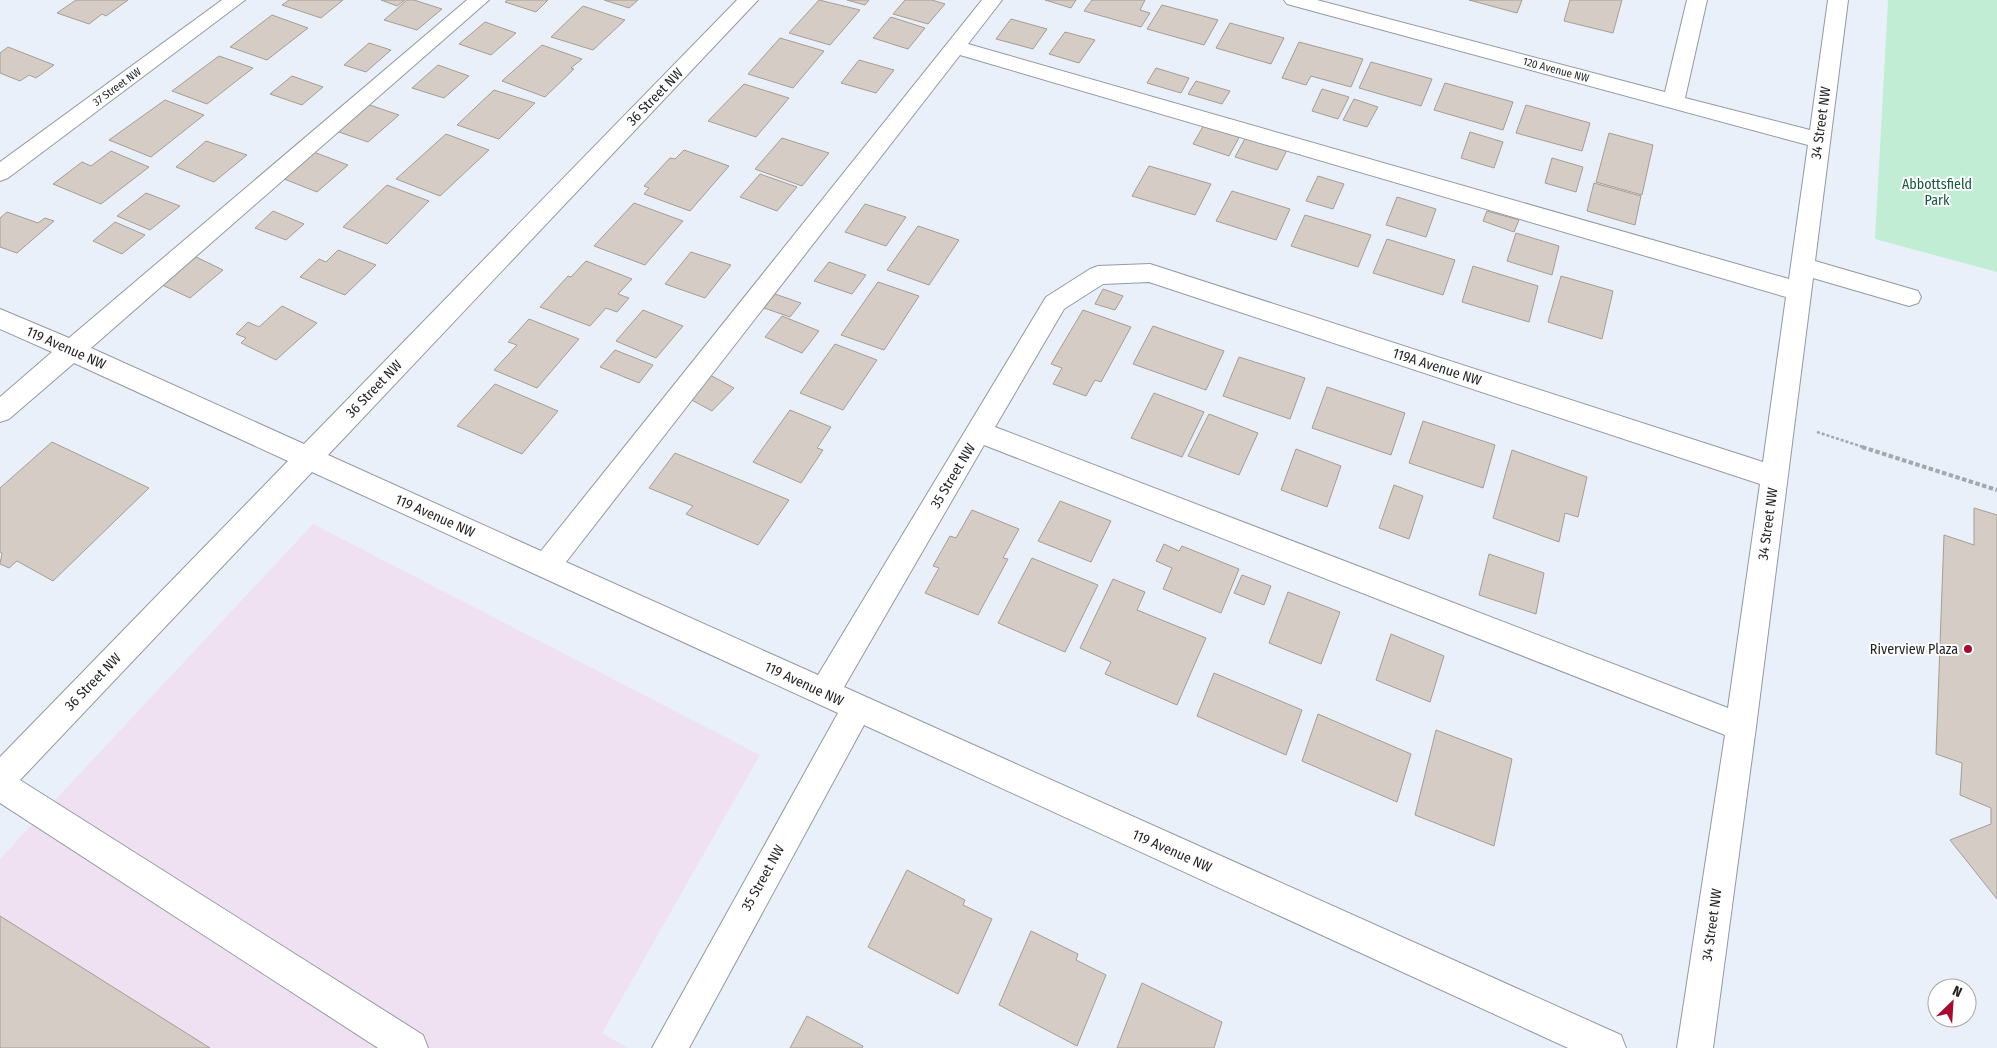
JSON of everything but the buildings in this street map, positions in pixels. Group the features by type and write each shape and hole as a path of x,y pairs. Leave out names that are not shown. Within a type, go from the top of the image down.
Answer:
{"street":[{"name":"37 Street NW","path":"0,173 235,0"},
{"path":"0,412 479,0"},
{"name":"36 Street NW","path":"0,779 748,0"},
{"path":"546,566 992,0"},
{"name":"120 Avenue NW","path":"1294,0 1818,140"},
{"path":"1674,101 1697,0"},
{"name":"34 Street NW","path":"1695,1048 1741,727 1838,0"},
{"path":"956,47 1800,278 1909,297"},
{"name":"119A Avenue NW","path":"1098,275 1150,273 1774,477"},
{"name":"35 Street NW","path":"824,692 1055,303 1098,275"},
{"name":"119 Avenue NW","path":"0,318 824,692 857,709 1608,1048"},
{"path":"979,432 1741,727"},
{"name":"35 Street NW","path":"670,1048 857,709"},
{"path":"0,785 410,1048"}],"path":[{"path":"1781,420 1997,490"}],"shaded area":[{"path":"313,524 760,755 602,1033 628,1048 0,1048 0,859"}],"green space":[{"name":"Abbottsfield Park","path":"1888,0 1997,0 1997,272 1875,239"}],"place":[{"name":"Riverview Plaza","path":"1968,649"}]}
